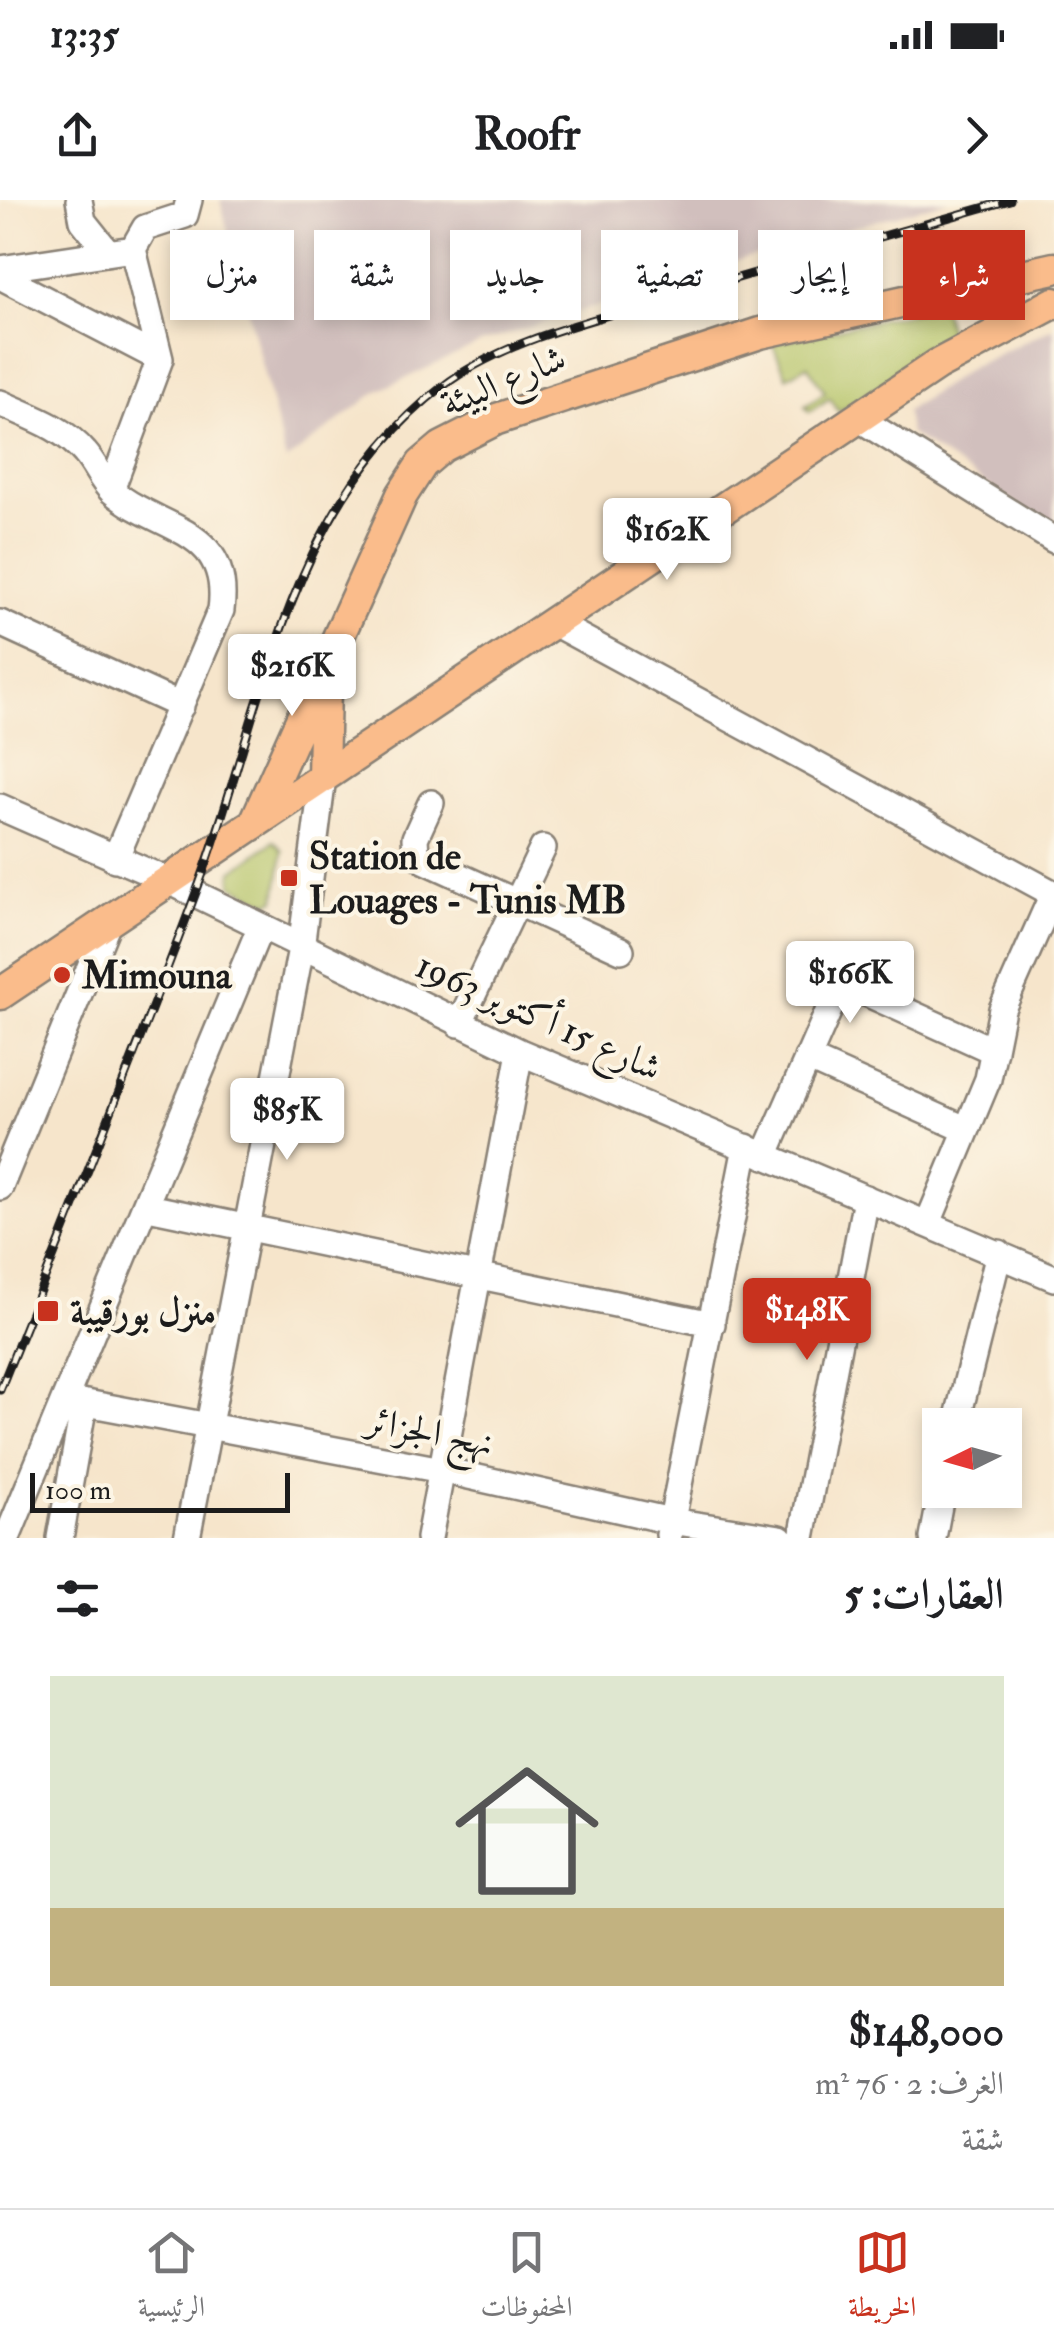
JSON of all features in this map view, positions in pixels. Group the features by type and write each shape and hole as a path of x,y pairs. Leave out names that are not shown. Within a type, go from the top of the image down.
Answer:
{"main road":[{"name":"شارع البيئة","path":"257,818 402,495 422,464 466,432 760,333 1054,268"},
{"name":"شارع البيئة","path":"0,994 858,418 971,344 1054,302"},
{"path":"323,777 327,664"}],"street":[{"path":"79,200 84,220 120,250 160,359 110,490"},
{"path":"0,273 120,250 145,228 184,215 190,200"},
{"path":"0,273 160,359"},
{"path":"0,403 68,436 110,490 192,535 208,551 219,572 221,610 115,859"},
{"path":"858,418 1054,540"},
{"path":"554,623 1054,894 1002,1009 994,1052 928,1224"},
{"path":"0,624 182,706"},
{"path":"186,1538 301,948 323,777"},
{"path":"431,803 415,838 416,854 621,950"},
{"name":"شارع 15 أكتوبر 1963","path":"0,807 172,882 520,1052 1054,1278"},
{"path":"458,1024 543,848"},
{"path":"1,1183 108,923"},
{"path":"7,1538 74,1402 260,928"},
{"path":"670,1530 712,1324 756,1152 807,1058 832,998 848,985 994,1052"},
{"path":"429,1538 520,1052"},
{"path":"807,1058 966,1129"},
{"path":"802,1538 866,1198"},
{"path":"148,1208 478,1272 712,1324"},
{"path":"960,1408 998,1253"},
{"path":"60,1538 74,1402"},
{"name":"نهج الجزائر","path":"74,1402 442,1470 670,1530 780,1538"},
{"path":"934,1538 939,1508"}],"shaded area":[{"path":"220,200 949,200 845,230 758,230 758,255 738,261 738,230 601,230 601,304 581,311 581,230 450,230 450,320 552,320 483,342 376,392 286,461 250,320 294,320 294,230 228,230"},
{"path":"1054,327 1054,529 909,433 906,411 972,367"}],"green space":[{"path":"903,314 903,320 946,320 951,339 839,412 830,398 809,412 805,406 825,392 807,365 787,377 772,343"},
{"path":"274,841 283,851 276,899 268,903 232,885 232,872"}],"railway":[{"path":"0,1390 198,887 286,618 313,553 347,492 389,436 466,370 522,343 1010,200"}],"place":[{"name":"Station de Louages - Tunis MB","path":"289,878"},
{"name":"Mimouna","path":"62,975"},
{"name":"منزل بورقيبة","path":"48,1311"}]}
